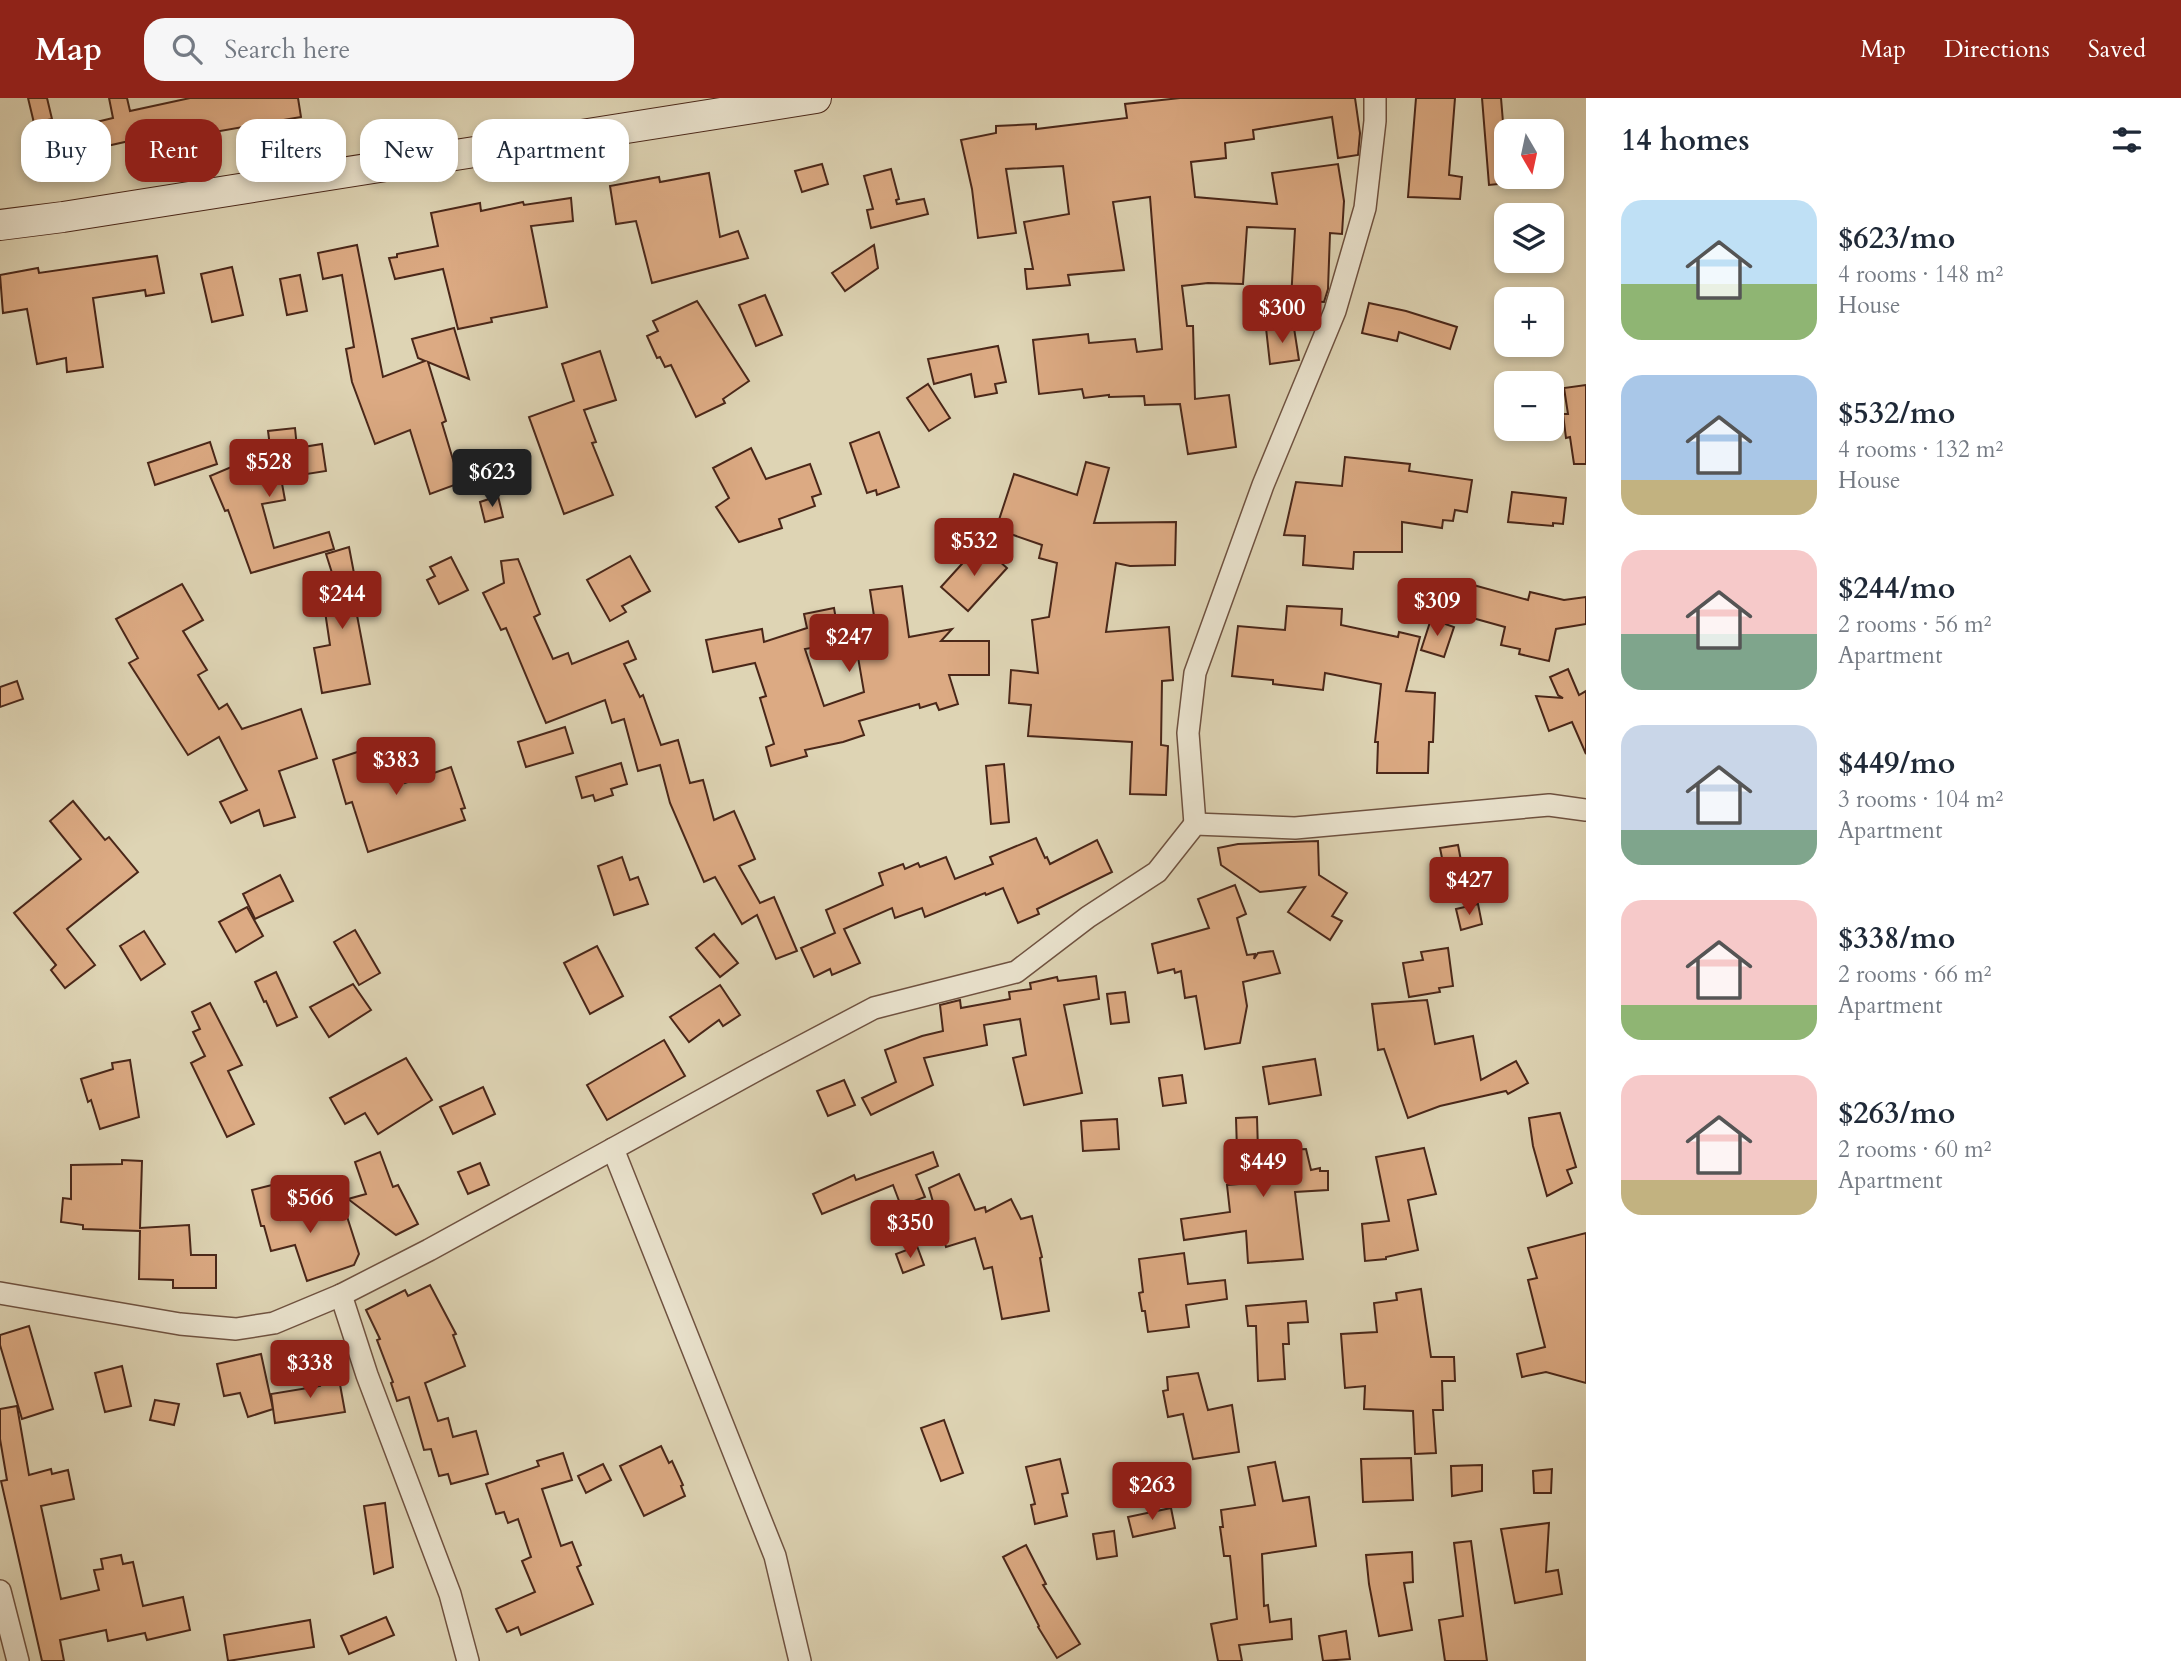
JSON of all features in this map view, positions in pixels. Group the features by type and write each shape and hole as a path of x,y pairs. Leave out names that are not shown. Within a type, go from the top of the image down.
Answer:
{"main road":[{"path":"0,225 77,215 696,107 816,98"}],"street":[{"path":"0,1293 180,1324 236,1329 274,1323 341,1295 429,1250 874,1008 1016,972 1088,917 1157,872 1195,824 1188,733 1195,673 1262,485 1335,311 1365,208 1375,98"},
{"path":"1195,824 1295,828 1549,805 1586,810"},
{"path":"613,1149 775,1556 800,1661"},
{"path":"341,1295 367,1375 450,1594 468,1661"},
{"path":"0,1591 18,1661"}],"building":[{"path":"28,98 47,98 52,119 33,119"},
{"path":"109,98 127,98 130,111 190,98 298,98 301,117 236,119 236,128 222,131 222,119 125,119 125,142 111,145 111,119 109,119 113,118"},
{"path":"1180,98 1355,98 1360,133 1358,155 1338,158 1332,117 1253,130 1254,139 1225,143 1226,158 1191,162 1195,197 1277,204 1272,173 1338,164 1344,201 1342,234 1330,233 1328,289 1324,302 1291,300 1295,229 1247,227 1243,284 1208,283 1182,286 1187,326 1193,326 1195,399 1229,395 1236,447 1188,454 1180,404 1145,405 1144,396 1109,395 1084,398 1082,389 1039,394 1033,340 1088,334 1089,343 1135,339 1137,352 1162,349 1150,197 1113,202 1124,270 1068,275 1070,285 1027,289 1025,269 1033,269 1024,222 1069,214 1063,166 1006,169 1016,233 978,238 972,189 961,140 996,133 996,126 1036,124 1036,129 1127,118 1125,104"},
{"path":"1416,98 1455,98 1449,175 1462,177 1460,199 1408,197"},
{"path":"1482,98 1501,98 1503,119 1494,119 1494,184 1489,185"},
{"path":"822,164 828,184 802,192 795,171"},
{"path":"891,169 899,199 896,200 897,204 924,199 928,214 871,228 867,210 873,209 864,176"},
{"path":"709,173 720,237 738,231 748,258 652,283 636,221 616,224 610,186 659,177 660,182"},
{"path":"571,198 573,221 531,226 547,307 491,318 492,322 458,329 443,269 395,279 389,258 438,246 431,213 480,203 481,211 523,202 524,205"},
{"path":"357,245 383,377 425,361 418,358 412,339 454,328 469,379 428,362 446,421 442,423 460,483 430,494 410,430 375,444 352,382 346,349 354,347 342,275 323,279 318,253"},
{"path":"874,245 878,268 845,291 832,273"},
{"path":"157,256 164,293 146,296 145,290 93,298 103,367 67,372 66,358 37,364 27,309 3,313 0,275 38,268 39,273"},
{"path":"232,267 243,315 212,322 201,274"},
{"path":"300,275 307,311 287,315 280,279"},
{"path":"765,295 782,335 756,346 739,305"},
{"path":"697,301 749,381 723,399 725,403 696,417 671,365 665,367 660,357 657,358 647,336 658,331 653,321"},
{"path":"1369,303 1457,327 1450,349 1399,332 1397,341 1362,333"},
{"path":"1266,328 1294,328 1299,360 1270,364"},
{"path":"998,346 1006,382 995,384 997,393 975,397 971,374 934,384 928,359"},
{"path":"600,351 616,400 584,410 596,442 592,443 613,495 564,514 529,417 574,401 562,364"},
{"path":"928,384 950,418 929,431 907,398"},
{"path":"1586,385 1586,464 1574,464 1570,437 1566,438 1564,414 1568,414 1564,388"},
{"path":"295,428 297,448 322,444 326,471 281,478 285,500 262,504 274,548 329,532 334,549 251,573 228,510 225,511 210,476 260,455 271,454 268,431"},
{"path":"879,432 899,487 877,495 876,490 867,493 850,443"},
{"path":"210,442 217,464 155,485 148,463"},
{"path":"751,448 766,479 810,464 821,494 812,497 815,506 779,519 782,528 739,542 716,507 729,498 713,468"},
{"path":"1345,457 1410,464 1409,471 1472,480 1467,512 1455,510 1453,521 1443,520 1442,528 1402,522 1402,552 1354,552 1353,569 1303,565 1305,536 1284,535 1296,482 1342,486"},
{"path":"1086,462 1109,468 1094,523 1176,522 1175,565 1130,566 1116,563 1106,632 1169,627 1173,680 1162,681 1161,745 1168,746 1166,795 1130,794 1132,742 1028,736 1031,705 1009,703 1011,670 1038,673 1032,620 1049,617 1057,563 1039,558 1042,545 996,529 1014,474 1077,495"},
{"path":"1512,492 1566,498 1563,524 1553,523 1553,526 1508,522"},
{"path":"498,496 503,517 485,522 480,502"},
{"path":"980,544 1007,568 968,611 941,587"},
{"path":"349,547 361,610 356,610 370,684 322,693 314,648 330,645 323,598 339,595 326,554"},
{"path":"630,556 650,591 622,606 626,612 610,621 587,580"},
{"path":"451,557 468,590 439,604 427,580 435,576 430,567"},
{"path":"518,559 540,614 534,617 553,659 568,653 572,664 628,641 636,659 624,664 640,697 643,695 661,745 678,740 690,783 703,780 714,820 734,811 755,859 739,866 760,903 774,897 797,951 776,959 757,915 742,924 715,877 704,882 670,803 660,765 638,771 624,719 612,723 605,700 546,723 506,628 501,630 483,593 504,583 501,561"},
{"path":"1466,583 1528,600 1530,592 1564,600 1586,597 1586,624 1556,629 1549,661 1519,654 1520,649 1501,645 1505,627 1458,614"},
{"path":"182,584 203,620 183,631 207,670 198,675 219,709 227,704 242,729 301,709 317,758 279,771 295,817 264,826 259,810 231,823 220,802 247,790 219,737 188,755 129,663 138,658 116,619"},
{"path":"902,586 909,637 952,629 941,641 989,641 989,675 949,675 958,704 939,710 936,703 920,708 919,704 859,721 864,735 805,750 807,756 771,766 766,747 774,744 760,698 766,696 755,663 713,672 706,640 762,629 764,642 807,628 804,614 834,608 840,643 805,649 824,706 864,692 854,634 876,629 870,590"},
{"path":"1287,606 1342,609 1341,625 1398,637 1399,632 1420,637 1406,691 1435,693 1433,742 1429,742 1428,773 1377,773 1378,742 1375,742 1381,684 1325,673 1323,690 1273,684 1273,680 1232,676 1238,626 1285,630"},
{"path":"1431,619 1454,627 1444,657 1421,650"},
{"path":"1568,669 1579,695 1586,691 1586,754 1572,722 1549,731 1536,696 1563,698 1558,695 1550,677"},
{"path":"17,681 23,699 0,707 0,687"},
{"path":"565,727 573,753 526,767 518,742"},
{"path":"391,741 405,783 451,767 465,808 461,809 465,820 368,852 352,802 346,804 333,760"},
{"path":"621,763 627,784 611,789 613,795 595,801 593,795 582,798 576,777"},
{"path":"1004,764 1009,822 991,824 986,766"},
{"path":"73,801 105,840 109,837 138,872 67,929 95,965 65,988 51,970 56,965 14,913 81,859 50,821"},
{"path":"1036,838 1050,864 1097,840 1112,872 1037,909 1039,914 1018,923 1003,888 925,917 922,908 895,918 892,908 844,929 860,963 832,975 830,969 814,977 801,948 835,933 826,910 883,885 879,873 903,864 905,869 918,863 920,867 946,857 955,879 993,864 990,857"},
{"path":"1318,841 1319,875 1347,893 1332,916 1342,921 1330,940 1288,912 1305,887 1260,892 1221,865 1218,848 1238,844"},
{"path":"1458,845 1462,866 1444,868 1440,848"},
{"path":"622,857 630,880 638,877 648,904 614,915 598,866"},
{"path":"280,875 293,901 255,919 243,894"},
{"path":"1235,885 1246,914 1237,918 1247,955 1255,954 1254,959 1258,953 1273,951 1280,973 1243,982 1247,1006 1240,1043 1205,1049 1196,996 1185,998 1181,971 1175,973 1174,969 1158,973 1152,944 1209,928 1198,899"},
{"path":"1478,904 1482,924 1461,930 1456,909"},
{"path":"247,907 263,936 236,952 219,922"},
{"path":"355,930 380,973 359,985 334,942"},
{"path":"144,931 165,964 141,980 120,946"},
{"path":"714,934 738,963 720,977 696,948"},
{"path":"597,946 623,996 590,1014 564,963"},
{"path":"1448,948 1453,986 1439,988 1440,992 1409,997 1403,963 1423,960 1421,952"},
{"path":"276,972 297,1017 277,1026 255,982"},
{"path":"1096,976 1099,999 1064,1005 1082,1093 1024,1105 1013,1058 1026,1055 1020,1019 984,1025 987,1045 924,1058 933,1085 871,1115 862,1098 896,1082 885,1050 943,1031 940,1005 960,1000 961,1008 1010,999 1009,992 1031,989 1030,983 1057,977 1058,981"},
{"path":"353,984 371,1010 329,1037 310,1007"},
{"path":"720,985 740,1015 723,1026 719,1020 689,1042 670,1017"},
{"path":"1125,992 1129,1022 1111,1024 1107,994"},
{"path":"1427,1000 1435,1044 1473,1036 1481,1080 1516,1061 1528,1083 1508,1094 1506,1091 1440,1106 1408,1118 1384,1049 1378,1050 1372,1004"},
{"path":"210,1003 242,1065 228,1071 254,1124 227,1137 191,1063 205,1056 193,1032 200,1029 192,1012"},
{"path":"664,1040 685,1076 607,1120 587,1085"},
{"path":"406,1058 432,1100 378,1134 365,1113 345,1124 330,1098"},
{"path":"1315,1059 1321,1095 1269,1104 1263,1067"},
{"path":"130,1060 139,1117 100,1129 81,1079 113,1069 112,1063"},
{"path":"1182,1075 1186,1103 1163,1106 1159,1078"},
{"path":"844,1080 855,1105 828,1116 817,1091"},
{"path":"483,1087 495,1114 453,1134 440,1107"},
{"path":"1560,1113 1576,1167 1567,1170 1572,1183 1547,1196 1533,1146 1529,1118"},
{"path":"1257,1117 1258,1151 1306,1149 1311,1170 1320,1168 1320,1171 1328,1171 1328,1190 1295,1192 1303,1259 1248,1263 1246,1231 1184,1240 1181,1219 1230,1212 1227,1185 1238,1184 1236,1118"},
{"path":"1117,1119 1119,1149 1083,1151 1081,1121"},
{"path":"1424,1148 1436,1194 1408,1200 1418,1250 1386,1259 1365,1261 1362,1224 1389,1221 1376,1157"},
{"path":"380,1152 393,1187 398,1185 418,1224 396,1235 348,1199 366,1194 355,1162"},
{"path":"933,1152 938,1166 916,1175 925,1197 901,1206 893,1185 822,1214 813,1194 854,1175 856,1180"},
{"path":"122,1160 142,1161 140,1228 189,1225 191,1255 216,1255 216,1288 173,1288 173,1280 139,1279 140,1231 83,1229 83,1225 61,1222 63,1198 71,1199 71,1165 122,1164"},
{"path":"480,1163 489,1185 468,1194 458,1172"},
{"path":"959,1174 975,1210 985,1207 986,1212 1011,1199 1021,1219 1032,1216 1042,1257 1040,1258 1049,1311 1002,1319 992,1267 984,1269 975,1238 946,1247 929,1188"},
{"path":"272,1185 281,1220 342,1201 359,1254 354,1265 307,1281 295,1245 271,1251 264,1226 261,1226 252,1190"},
{"path":"1586,1233 1586,1383 1546,1372 1522,1377 1517,1354 1545,1347 1528,1280 1537,1278 1528,1248"},
{"path":"917,1246 924,1265 903,1273 896,1254"},
{"path":"1184,1253 1188,1284 1225,1280 1227,1299 1186,1305 1189,1327 1148,1332 1139,1293 1143,1292 1139,1259"},
{"path":"430,1285 456,1334 453,1335 465,1366 425,1383 438,1421 448,1418 453,1437 476,1431 488,1474 451,1484 448,1474 439,1476 431,1449 424,1450 409,1397 397,1401 391,1383 393,1382 377,1340 380,1339 366,1310 405,1290 408,1296"},
{"path":"1421,1289 1431,1357 1454,1357 1455,1381 1442,1381 1443,1410 1433,1410 1436,1453 1415,1454 1413,1411 1364,1409 1365,1386 1345,1388 1341,1334 1377,1332 1374,1303 1397,1300 1396,1293"},
{"path":"1306,1301 1308,1322 1288,1323 1289,1344 1283,1344 1285,1379 1258,1381 1256,1326 1248,1326 1246,1306"},
{"path":"29,1326 53,1409 22,1419 0,1345 0,1335"},
{"path":"261,1354 273,1409 248,1417 240,1393 224,1396 217,1364"},
{"path":"122,1366 131,1406 105,1412 95,1373"},
{"path":"337,1368 345,1412 275,1423 271,1394 320,1386 317,1372"},
{"path":"1198,1373 1208,1410 1232,1405 1239,1452 1193,1459 1183,1414 1168,1417 1163,1391 1168,1390 1167,1377"},
{"path":"155,1400 179,1404 174,1425 150,1420"},
{"path":"17,1406 29,1475 51,1469 52,1474 68,1470 74,1499 41,1506 61,1599 99,1590 94,1570 103,1569 101,1559 121,1555 123,1564 133,1562 143,1606 183,1597 190,1630 147,1640 145,1633 108,1641 106,1630 60,1640 64,1661 42,1661 1,1481 7,1480 0,1439 0,1409"},
{"path":"944,1420 963,1473 941,1481 921,1428"},
{"path":"661,1446 669,1463 672,1461 685,1496 644,1516 620,1466"},
{"path":"563,1453 572,1480 542,1489 561,1546 572,1542 581,1565 577,1567 593,1604 521,1635 518,1627 507,1632 496,1609 535,1592 522,1561 531,1557 518,1519 508,1523 504,1512 496,1514 486,1484 539,1466 537,1461"},
{"path":"1411,1458 1413,1500 1363,1502 1361,1459"},
{"path":"1060,1459 1068,1493 1062,1494 1067,1516 1035,1524 1031,1505 1035,1504 1026,1467"},
{"path":"1275,1462 1283,1501 1309,1497 1316,1546 1262,1554 1264,1606 1268,1605 1270,1622 1291,1619 1292,1639 1239,1645 1242,1661 1218,1661 1211,1624 1237,1619 1230,1556 1224,1556 1220,1527 1223,1527 1221,1510 1255,1505 1248,1467"},
{"path":"603,1464 611,1480 586,1493 578,1476"},
{"path":"1482,1465 1482,1491 1452,1496 1451,1466"},
{"path":"1552,1469 1551,1493 1534,1493 1533,1471"},
{"path":"385,1503 393,1567 374,1574 364,1506"},
{"path":"1171,1508 1175,1528 1133,1537 1128,1517"},
{"path":"1549,1523 1546,1572 1558,1570 1562,1594 1515,1603 1501,1529"},
{"path":"1114,1531 1117,1556 1097,1559 1093,1534"},
{"path":"1471,1541 1487,1661 1445,1661 1439,1620 1463,1616 1454,1543"},
{"path":"1026,1545 1046,1584 1043,1585 1080,1644 1057,1658 1038,1627 1003,1557"},
{"path":"1412,1552 1413,1582 1404,1583 1412,1630 1379,1636 1366,1555"},
{"path":"386,1617 394,1635 349,1654 341,1636"},
{"path":"310,1620 314,1647 228,1661 224,1635"},
{"path":"1346,1631 1350,1659 1323,1661 1319,1636"}]}
